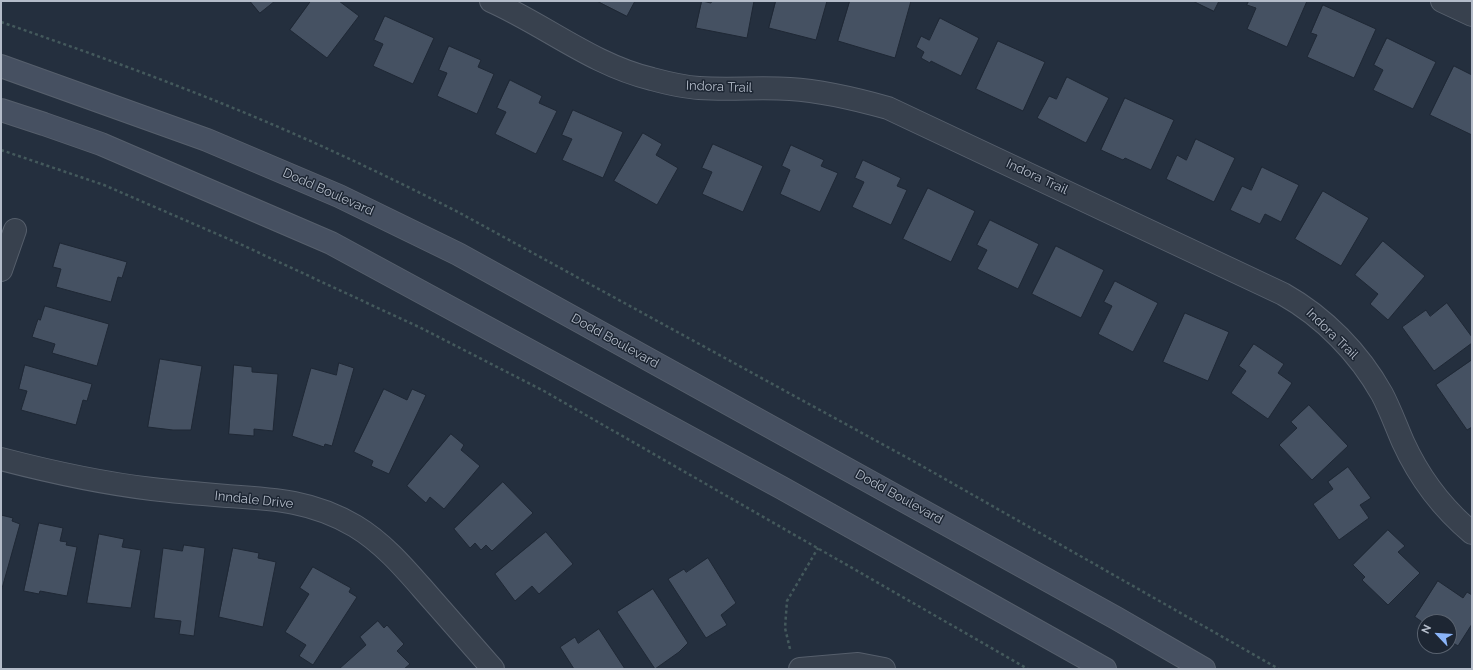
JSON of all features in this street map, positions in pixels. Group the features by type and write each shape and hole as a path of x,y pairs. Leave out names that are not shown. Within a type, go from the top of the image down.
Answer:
{"main road":[{"name":"Dodd Boulevard","path":"1,66 207,140 339,196 458,254 1103,610 1204,669"},
{"path":"1,110 101,144 331,243 775,484 1105,669"}],"street":[{"name":"Indora Trail","path":"491,1 515,6 581,50 602,61 650,79 699,88 775,88 816,91 844,96 888,108 1283,294 1299,303 1328,326 1359,360 1383,395 1412,462 1447,510 1472,533"},
{"path":"1442,1 1472,15"},
{"path":"1,270 16,230"},
{"name":"Inndale Drive","path":"1,459 52,472 113,484 208,495 263,498 310,506 331,513 356,527 379,543 397,560 493,669"},
{"path":"796,662 858,664 884,669"}],"path":[{"path":"1,22 158,79 283,129 382,174 458,212 908,459 1279,669"},
{"path":"1,150 111,188 240,244 421,328 544,391 1028,669"},
{"path":"796,662 785,628 787,601 818,548"}],"building":[{"path":"250,1 275,1 260,13"},
{"path":"311,1 339,1 359,16 327,58 290,30"},
{"path":"597,1 635,1 627,16"},
{"path":"702,1 711,3 712,1 754,1 747,38 696,28"},
{"path":"776,1 827,1 816,40 769,28"},
{"path":"850,1 911,1 895,58 838,41"},
{"path":"1193,1 1219,1 1214,11"},
{"path":"1249,1 1307,1 1287,47 1247,29 1256,8 1247,5"},
{"path":"1323,5 1376,29 1354,78 1307,57 1317,35 1311,33"},
{"path":"385,16 434,38 413,84 373,66 383,44 374,40"},
{"path":"940,18 979,38 961,76 931,61 930,63 921,58 924,52 916,47 921,36 929,40"},
{"path":"1387,38 1436,62 1413,109 1373,90 1383,70 1374,65"},
{"path":"998,41 1045,62 1023,111 976,89"},
{"path":"449,46 481,60 478,67 494,74 477,114 437,96 447,73 439,70"},
{"path":"1454,66 1472,75 1472,135 1430,115"},
{"path":"1067,77 1109,98 1086,143 1037,118 1049,96 1056,99"},
{"path":"510,80 542,96 539,103 557,111 536,154 495,134 506,112 497,108"},
{"path":"1125,98 1174,120 1151,170 1125,158 1123,160 1101,150"},
{"path":"573,110 623,132 603,178 562,160 572,139 562,135"},
{"path":"643,133 662,144 656,155 678,168 657,205 614,181"},
{"path":"1196,139 1235,158 1214,202 1166,179 1177,155 1186,160"},
{"path":"713,144 763,166 743,212 702,194 712,172 702,168"},
{"path":"791,145 824,160 821,166 838,173 820,212 780,194 790,170 782,166"},
{"path":"863,160 901,178 897,186 907,190 891,225 852,207 864,182 855,178"},
{"path":"1262,167 1299,185 1281,222 1265,214 1260,224 1230,210 1242,186 1251,190"},
{"path":"928,188 975,211 951,262 903,239"},
{"path":"1323,191 1369,218 1341,266 1295,239"},
{"path":"990,220 1039,244 1018,289 977,269 987,250 977,245"},
{"path":"1383,241 1425,276 1388,320 1370,304 1378,294 1355,275"},
{"path":"60,243 127,262 122,278 118,277 111,302 56,287 61,269 53,267"},
{"path":"1056,246 1104,270 1081,318 1032,294"},
{"path":"1115,281 1158,303 1133,352 1098,334 1112,306 1104,302"},
{"path":"1447,303 1472,337 1472,343 1434,371 1402,327 1426,310 1430,316"},
{"path":"45,306 109,324 97,366 52,353 55,344 32,337 38,319 40,320"},
{"path":"1185,313 1229,332 1208,381 1163,362"},
{"path":"1254,344 1284,364 1278,373 1292,383 1268,419 1231,393 1246,371 1239,366"},
{"path":"160,359 202,366 191,430 173,430 148,427"},
{"path":"1472,360 1472,427 1467,430 1436,385"},
{"path":"339,363 354,368 332,446 325,444 324,447 292,436 311,368 336,375"},
{"path":"25,365 92,384 87,401 83,400 76,425 21,410 27,391 19,389"},
{"path":"234,365 252,367 252,372 278,374 273,431 254,429 254,436 229,434"},
{"path":"384,389 407,400 412,389 426,395 389,474 371,466 373,461 354,452"},
{"path":"1309,405 1348,446 1312,480 1279,445 1297,428 1291,422"},
{"path":"451,434 464,445 461,450 480,466 444,509 430,497 426,503 407,486"},
{"path":"1348,467 1371,498 1360,505 1369,518 1339,540 1313,504 1333,489 1328,482"},
{"path":"503,482 533,513 492,551 486,545 481,550 475,543 470,548 454,529"},
{"path":"1,515 13,518 12,521 20,524 1,592"},
{"path":"39,523 63,528 60,541 67,542 66,545 77,547 67,596 40,591 39,594 24,591"},
{"path":"1388,530 1405,546 1398,552 1420,573 1388,605 1362,580 1365,577 1353,565"},
{"path":"546,532 573,564 539,594 532,586 515,601 495,574"},
{"path":"99,534 124,539 122,547 141,550 131,608 87,603"},
{"path":"184,545 205,548 194,636 179,634 181,621 154,618 163,548 182,551"},
{"path":"233,548 259,553 258,558 276,562 263,627 219,617"},
{"path":"708,558 736,603 721,615 727,625 706,638 668,579 684,569 686,572"},
{"path":"313,567 351,588 349,592 357,597 313,665 299,656 306,645 285,632 309,594 300,588"},
{"path":"1438,581 1463,598 1467,592 1472,595 1472,624 1458,646 1457,614 1417,614 1417,618 1415,617"},
{"path":"653,589 688,643 679,652 655,669 617,612"},
{"path":"378,621 384,628 387,625 404,644 397,651 410,664 404,669 339,669 366,645 360,637"},
{"path":"599,629 625,669 574,669 560,647 575,637 578,643"}]}
